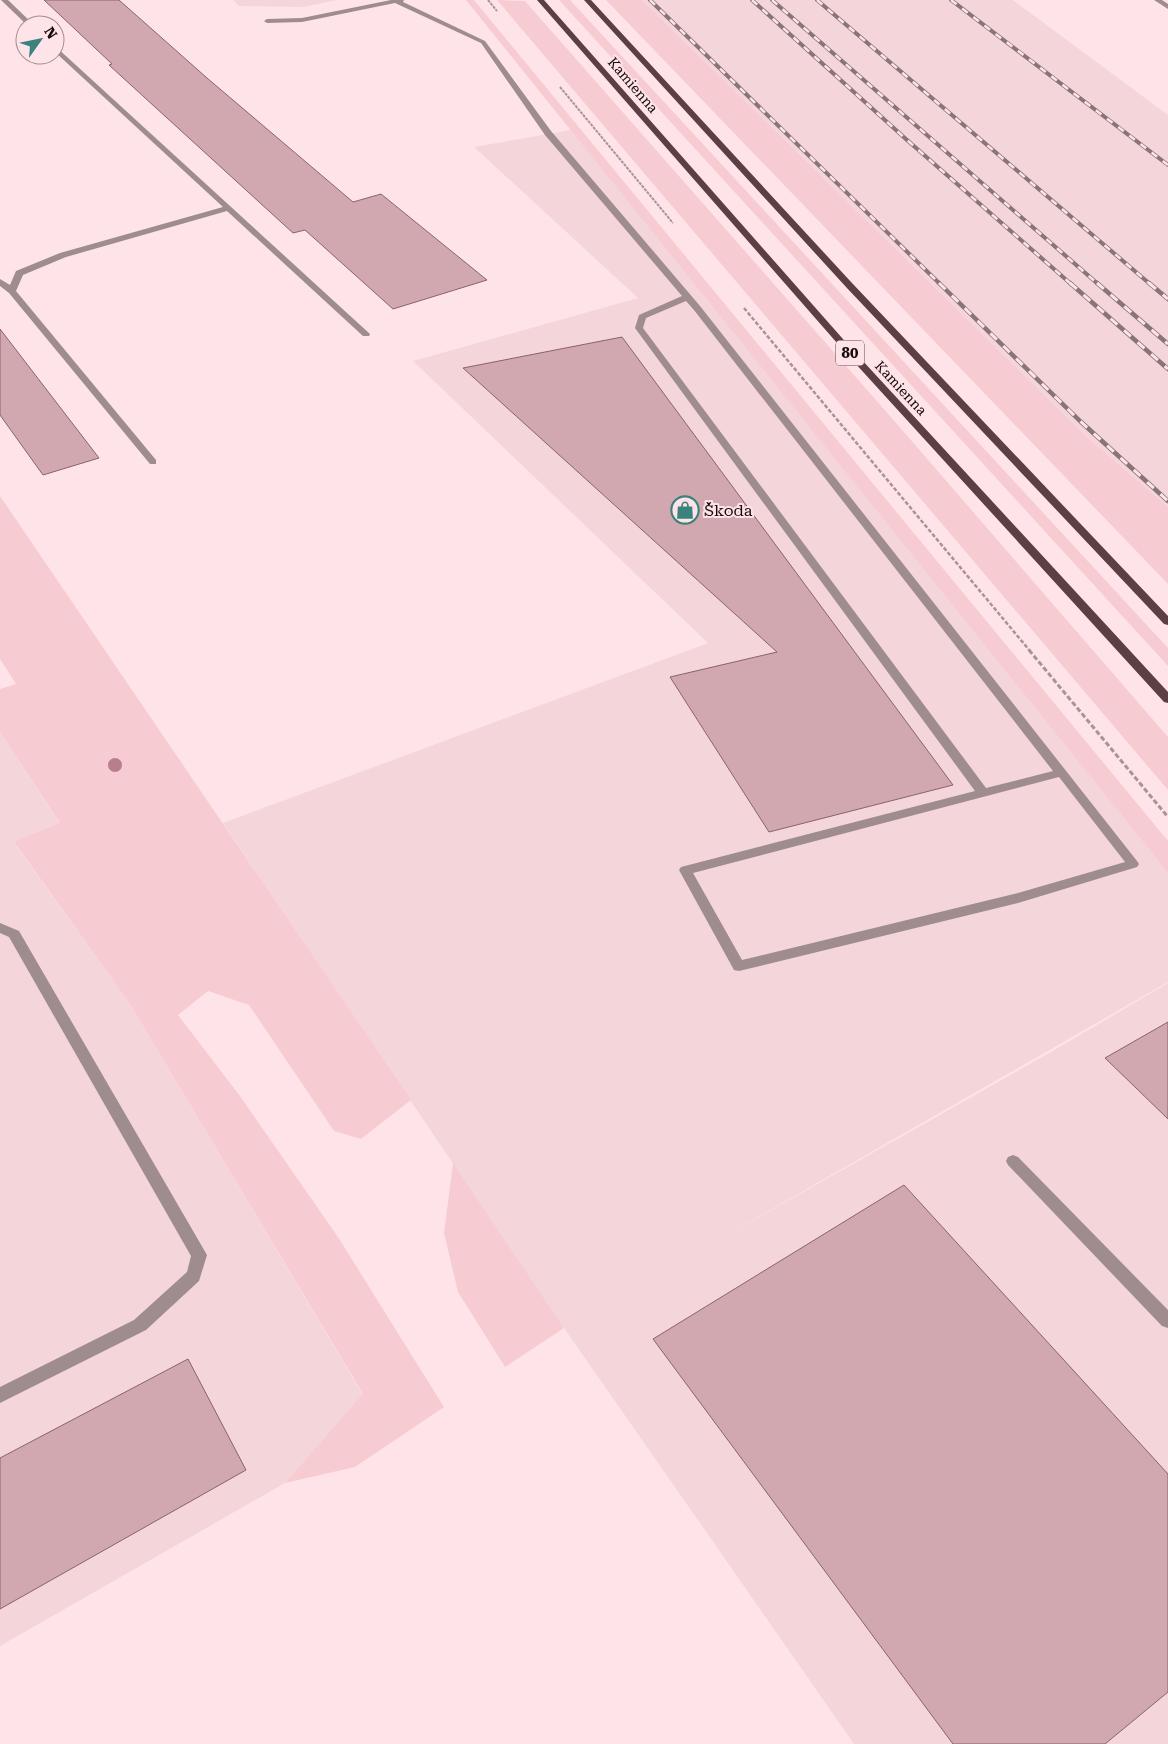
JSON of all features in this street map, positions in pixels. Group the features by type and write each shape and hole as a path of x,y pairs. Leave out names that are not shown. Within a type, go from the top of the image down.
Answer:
{"main road":[{"name":"Kamienna","path":"540,0 847,349 1168,699"},
{"name":"Kamienna","path":"586,0 856,293 1168,622"}],"street":[{"path":"4,0 20,15"},
{"path":"267,21 302,20 397,0 484,42 548,133 688,297 1133,864 1018,898 738,966 685,870 1060,772"},
{"path":"1157,0 1168,7"},
{"path":"65,57 366,334"},
{"path":"12,292 20,273 63,255 229,208"},
{"path":"0,282 12,292 153,462"},
{"path":"688,297 642,318 639,328 983,793"},
{"path":"0,928 14,934 199,1255 194,1276 140,1324 0,1395"},
{"path":"1013,1162 1168,1321"}],"path":[{"path":"488,0 500,15"},
{"path":"558,84 678,229"},
{"path":"742,305 1168,817"}],"shaded area":[{"path":"233,0 337,0 304,7 239,6"},
{"path":"466,0 474,0 1168,841 1168,873"},
{"path":"497,0 525,1 897,424 1168,737 1168,790"},
{"path":"559,0 570,0 1168,648 1168,666"},
{"path":"606,0 642,0 1088,438 1168,507 1168,584"},
{"path":"642,0 1013,0 1168,115 1168,507 1088,438"},
{"path":"571,130 1168,873 1168,982 704,1248 1051,1052 1168,983 1168,1744 854,1744 564,1328 223,823 708,643 413,361 638,298 474,147"},
{"path":"0,496 411,1100 361,1139 334,1131 249,1005 208,991 178,1015 240,1096 338,1237 444,1407 355,1467 285,1483 363,1394 130,1004 14,842 60,823 0,732 0,689 16,684 0,659"},
{"path":"0,732 60,824 14,843 130,1004 363,1395 285,1483 0,1646"},
{"path":"453,1163 564,1328 505,1367 458,1292 444,1233"}],"building":[{"path":"44,0 119,0 207,78 353,202 381,194 487,280 393,309 305,230 293,233 109,65 112,64 65,20 65,15 60,15"},
{"path":"0,329 99,458 43,475 0,415"},
{"name":"Škoda","path":"622,337 953,785 769,832 670,677 777,652 463,368"},
{"path":"1168,1022 1168,1119 1105,1058"},
{"path":"904,1185 1168,1474 1168,1692 1105,1744 953,1744 653,1339"},
{"path":"188,1359 246,1470 0,1609 0,1458"}],"railway":[{"path":"650,0 940,284"},
{"path":"752,0 1071,284"},
{"path":"772,0 1098,284"},
{"path":"817,0 1150,284"},
{"path":"951,0 1168,165"},
{"path":"939,283 1080,421 1168,501"},
{"path":"1070,283 1168,369"},
{"path":"1097,283 1168,344"},
{"path":"1149,283 1168,299"}],"place":[{"name":"Škoda","path":"685,510"}]}
